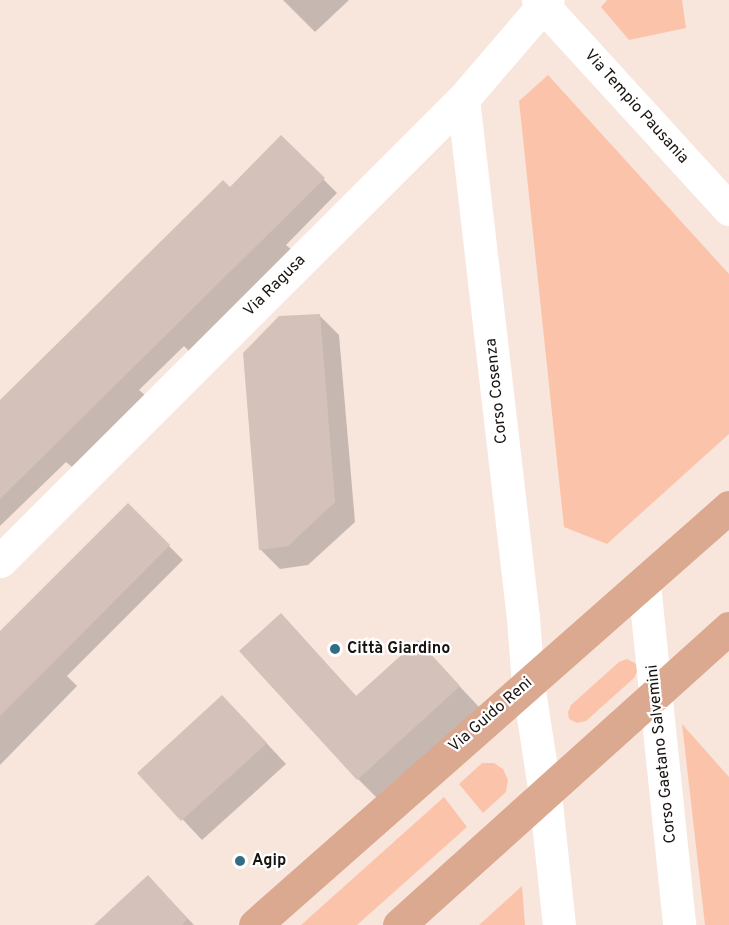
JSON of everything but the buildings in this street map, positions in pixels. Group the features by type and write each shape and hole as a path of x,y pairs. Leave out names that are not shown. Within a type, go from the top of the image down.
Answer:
{"main road":[{"name":"Via Guido Reni","path":"255,925 729,507"},
{"path":"401,924 729,628"}],"street":[{"name":"Via Ragusa","path":"0,561 463,99 543,2"},
{"name":"Via Tempio Pausania","path":"543,2 729,208"},
{"name":"Corso Cosenza","path":"463,99 523,618 528,684"},
{"name":"Corso Gaetano Salvemini","path":"644,584 679,925"},
{"path":"528,684 544,794 559,925"}],"shaded area":[{"path":"607,0 682,0 686,28 629,40 601,7"},
{"path":"548,75 729,274 729,434 607,544 564,527 519,101"},
{"path":"627,659 635,663 638,670 634,678 586,721 577,723 569,719 568,712 571,705 619,662"},
{"path":"682,724 729,777 729,925 705,925"},
{"path":"482,763 494,763 503,769 508,780 506,792 483,813 459,784"},
{"path":"444,797 467,827 357,925 301,925"},
{"path":"522,886 525,925 479,925"}],"place":[{"name":"Città Giardino","path":"335,649"},
{"name":"Agip","path":"240,861"}]}
